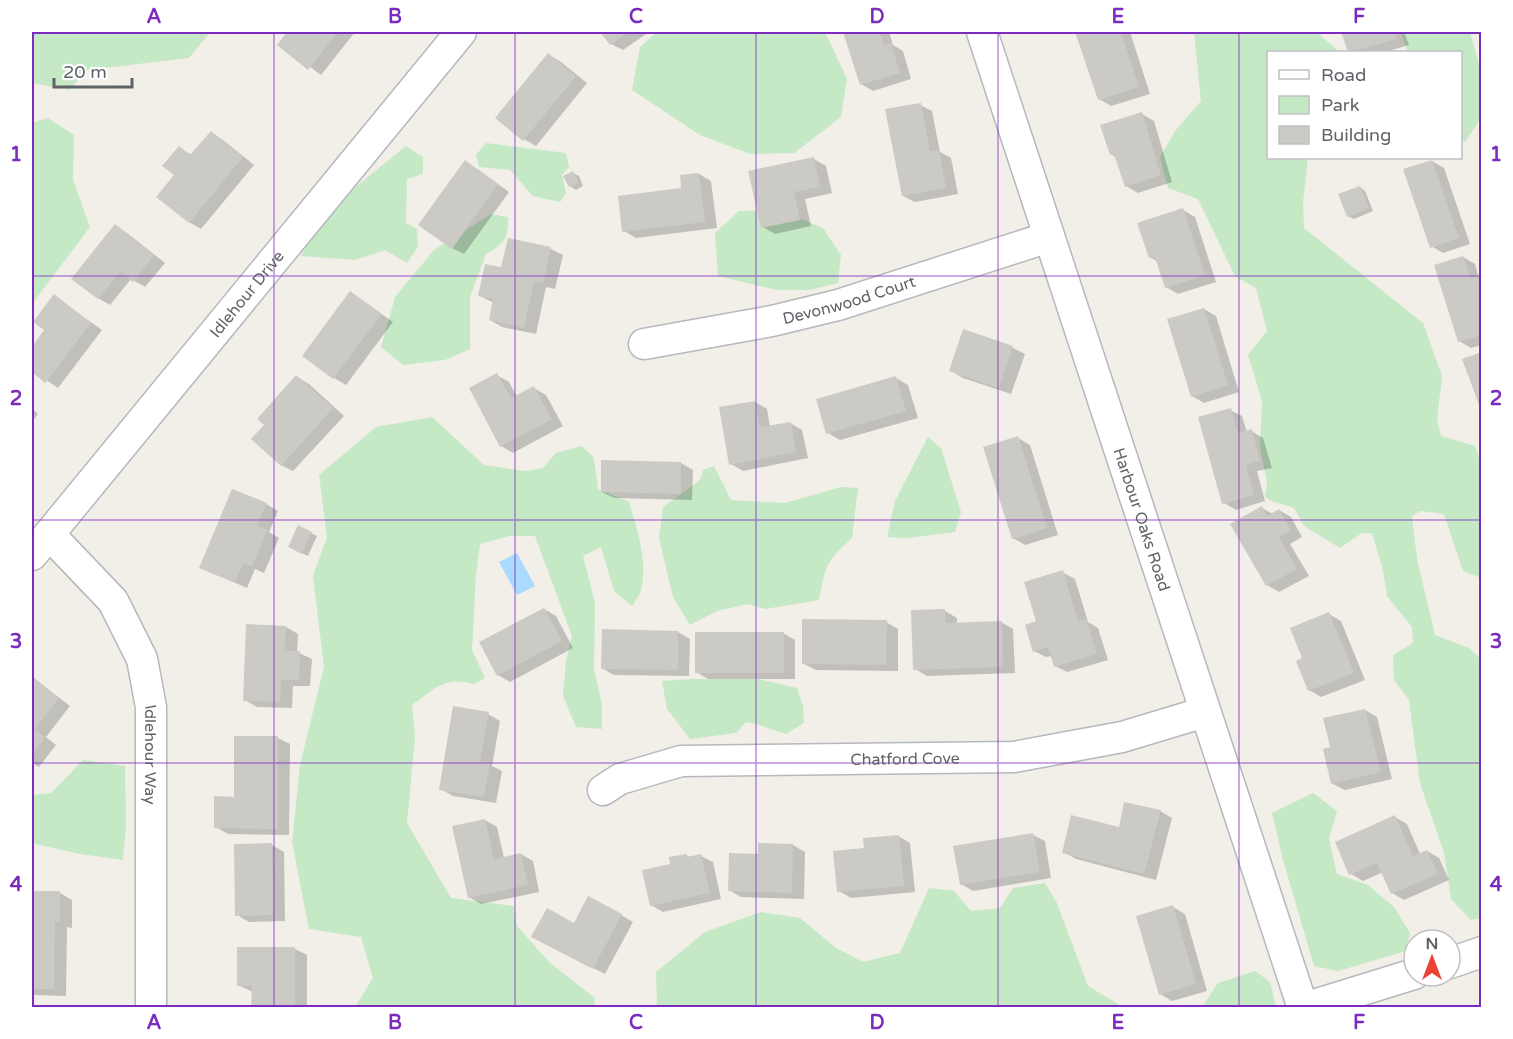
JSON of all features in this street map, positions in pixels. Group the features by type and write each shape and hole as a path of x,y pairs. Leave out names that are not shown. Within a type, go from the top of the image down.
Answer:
{"street":[{"name":"Idlehour Drive","path":"40,544 461,32"},
{"name":"Harbour Oaks Road","path":"982,32 1304,1008"},
{"name":"Devonwood Court","path":"644,344 772,321 838,305 1049,237"},
{"name":"Idlehour Way","path":"40,544 113,601 142,659 151,707 151,1008"},
{"name":"Chatford Cove","path":"603,790 620,779 681,761 1014,757 1122,737 1205,712"},
{"path":"1462,959 1482,952"},
{"path":"1304,1008 1402,978"}],"green space":[{"path":"32,32 207,32 208,35 189,58 87,70 69,90 32,83"},
{"path":"657,32 825,32 847,79 841,117 794,153 750,154 700,135 632,90 640,47"},
{"path":"1194,32 1320,32 1321,36 1339,51 1267,51 1267,159 1308,159 1303,202 1304,228 1423,323 1442,376 1437,420 1441,436 1475,446 1482,466 1481,578 1463,571 1444,514 1420,511 1412,516 1417,559 1435,635 1469,648 1481,659 1481,918 1471,920 1451,899 1444,853 1420,783 1409,700 1394,680 1393,655 1413,643 1412,627 1387,596 1383,570 1372,533 1362,533 1340,548 1304,526 1294,508 1265,497 1267,482 1260,447 1262,401 1248,355 1267,331 1256,288 1235,276 1198,199 1168,188 1160,157 1175,131 1201,101"},
{"path":"1401,32 1470,32 1481,71 1481,118 1465,142 1462,140 1462,51 1408,51"},
{"path":"48,118 74,135 73,180 90,227 32,304 32,123"},
{"path":"486,143 566,153 569,167 562,175 566,193 560,202 533,196 510,170 479,167 476,155"},
{"path":"406,146 423,157 423,174 407,179 406,223 417,229 418,247 407,263 385,250 355,260 301,256 321,215"},
{"path":"780,210 823,228 841,255 838,283 809,290 777,290 718,276 715,233 739,211"},
{"path":"491,214 508,217 507,230 501,244 486,254 470,297 470,349 445,360 403,365 381,347 395,297 434,250"},
{"path":"432,417 484,465 525,471 543,468 556,453 582,446 594,458 598,489 629,502 635,523 641,545 643,579 640,592 632,606 614,591 601,547 583,556 595,603 594,669 602,705 602,729 576,727 563,696 566,661 572,636 535,536 509,536 480,544 472,650 485,678 474,684 455,682 441,685 412,705 415,737 407,823 451,898 514,906 517,926 550,963 595,998 594,1007 355,1007 373,978 361,937 309,929 292,842 300,765 324,667 313,576 327,537 319,475 376,427"},
{"path":"928,437 941,448 961,512 955,532 907,538 887,537 895,501"},
{"path":"714,466 731,500 785,503 841,487 858,488 852,538 836,553 828,565 819,600 765,609 747,604 717,611 690,625 673,597 659,538 663,507 700,480 703,470"},
{"path":"758,679 797,688 803,706 804,723 786,734 746,722 736,733 690,739 667,709 662,681"},
{"path":"83,760 125,766 126,827 123,860 80,854 32,843 32,795 51,793"},
{"path":"1313,793 1337,811 1329,839 1337,874 1368,885 1394,907 1407,928 1402,928 1402,952 1338,971 1314,966 1283,860 1272,813"},
{"path":"1045,883 1056,901 1088,986 1120,1007 657,1007 656,972 705,932 761,912 800,918 836,948 863,962 900,953 929,888 954,891 971,911 1000,908 1013,888"},
{"path":"1255,971 1270,982 1276,1007 1202,1007 1218,983"}],"water":[{"path":"517,553 535,586 517,595 499,562"}],"building":[{"path":"287,32 338,32 308,70 277,45"},
{"path":"600,32 628,32 610,45"},
{"path":"843,32 879,32 884,45 891,43 900,73 860,85"},
{"path":"1075,32 1121,32 1139,87 1098,100"},
{"path":"1341,32 1395,32 1397,39 1348,51"},
{"path":"548,53 576,76 523,141 495,118"},
{"path":"921,103 930,151 939,150 946,188 902,196 885,109"},
{"path":"1142,112 1161,175 1125,187 1114,154 1110,155 1100,125"},
{"path":"211,131 243,157 189,223 156,197 174,175 162,166 179,146 190,155"},
{"path":"814,157 820,187 794,192 800,220 761,228 748,171"},
{"path":"465,160 498,184 452,249 418,225"},
{"path":"1432,160 1459,238 1430,248 1403,169"},
{"path":"573,171 579,183 569,187 563,176"},
{"path":"699,173 705,222 622,232 618,196 681,188 680,175"},
{"path":"1360,186 1369,208 1347,217 1338,194"},
{"path":"1183,208 1205,275 1165,288 1155,257 1149,258 1137,223"},
{"path":"115,224 154,255 133,282 120,272 98,299 71,279"},
{"path":"508,238 551,247 543,283 534,281 524,328 489,320 493,299 478,296 485,264 501,267"},
{"path":"1463,256 1470,277 1477,275 1482,290 1482,335 1458,342 1434,265"},
{"path":"350,291 382,314 333,379 302,356"},
{"path":"54,294 91,323 45,383 32,372 32,347 44,330 33,322"},
{"path":"1204,308 1228,385 1191,397 1167,319"},
{"path":"963,329 1013,346 999,388 949,371"},
{"path":"1482,352 1482,410 1481,410 1462,359"},
{"path":"497,373 511,398 534,386 552,419 500,447 469,388"},
{"path":"296,375 333,408 281,466 251,439 264,425 257,419"},
{"path":"896,376 906,411 826,434 816,399"},
{"path":"755,401 760,427 791,422 796,452 729,465 719,407"},
{"path":"1231,408 1238,433 1252,429 1260,461 1246,465 1254,495 1222,504 1198,417"},
{"path":"1018,436 1047,528 1012,539 983,447"},
{"path":"601,460 681,462 681,494 601,492"},
{"path":"232,489 267,503 257,525 267,530 252,567 243,563 235,583 199,568"},
{"path":"1262,506 1267,516 1279,509 1291,530 1279,537 1297,569 1266,586 1230,524"},
{"path":"298,525 312,532 302,554 288,547"},
{"path":"1063,570 1078,621 1086,619 1097,654 1054,667 1048,647 1033,652 1025,625 1036,621 1024,582"},
{"path":"544,608 562,641 497,676 479,642"},
{"path":"945,609 946,623 1002,621 1003,667 913,670 911,610"},
{"path":"1329,612 1354,673 1308,691 1296,661 1302,658 1290,628"},
{"path":"802,619 887,620 886,665 802,664"},
{"path":"246,624 286,626 285,651 300,651 299,680 281,680 280,702 243,701"},
{"path":"602,629 678,631 678,670 601,669"},
{"path":"695,632 784,632 784,673 695,673"},
{"path":"32,676 59,698 35,729 45,737 32,755"},
{"path":"453,706 489,712 480,761 490,763 484,797 439,790"},
{"path":"1365,709 1381,772 1331,784 1323,749 1330,747 1323,718"},
{"path":"234,736 278,736 278,829 214,828 214,796 234,797"},
{"path":"1124,802 1161,810 1144,874 1062,853 1071,815 1119,827"},
{"path":"1395,815 1413,856 1427,850 1438,874 1391,894 1377,863 1349,875 1335,842"},
{"path":"485,819 494,859 521,853 528,885 468,898 452,826"},
{"path":"1033,833 1040,872 960,885 953,846"},
{"path":"899,835 904,886 837,892 833,851 864,848 863,838"},
{"path":"272,843 273,915 235,916 234,844"},
{"path":"758,843 793,844 792,893 728,891 729,853 758,854"},
{"path":"686,854 687,857 701,854 710,893 650,906 642,870 670,864 669,857"},
{"path":"32,891 60,891 60,922 55,921 54,989 32,989"},
{"path":"588,896 622,914 593,969 531,937 547,908 574,923"},
{"path":"1173,905 1196,984 1159,995 1136,916"},
{"path":"237,947 295,947 295,1008 251,1008 252,986 237,986"}]}
